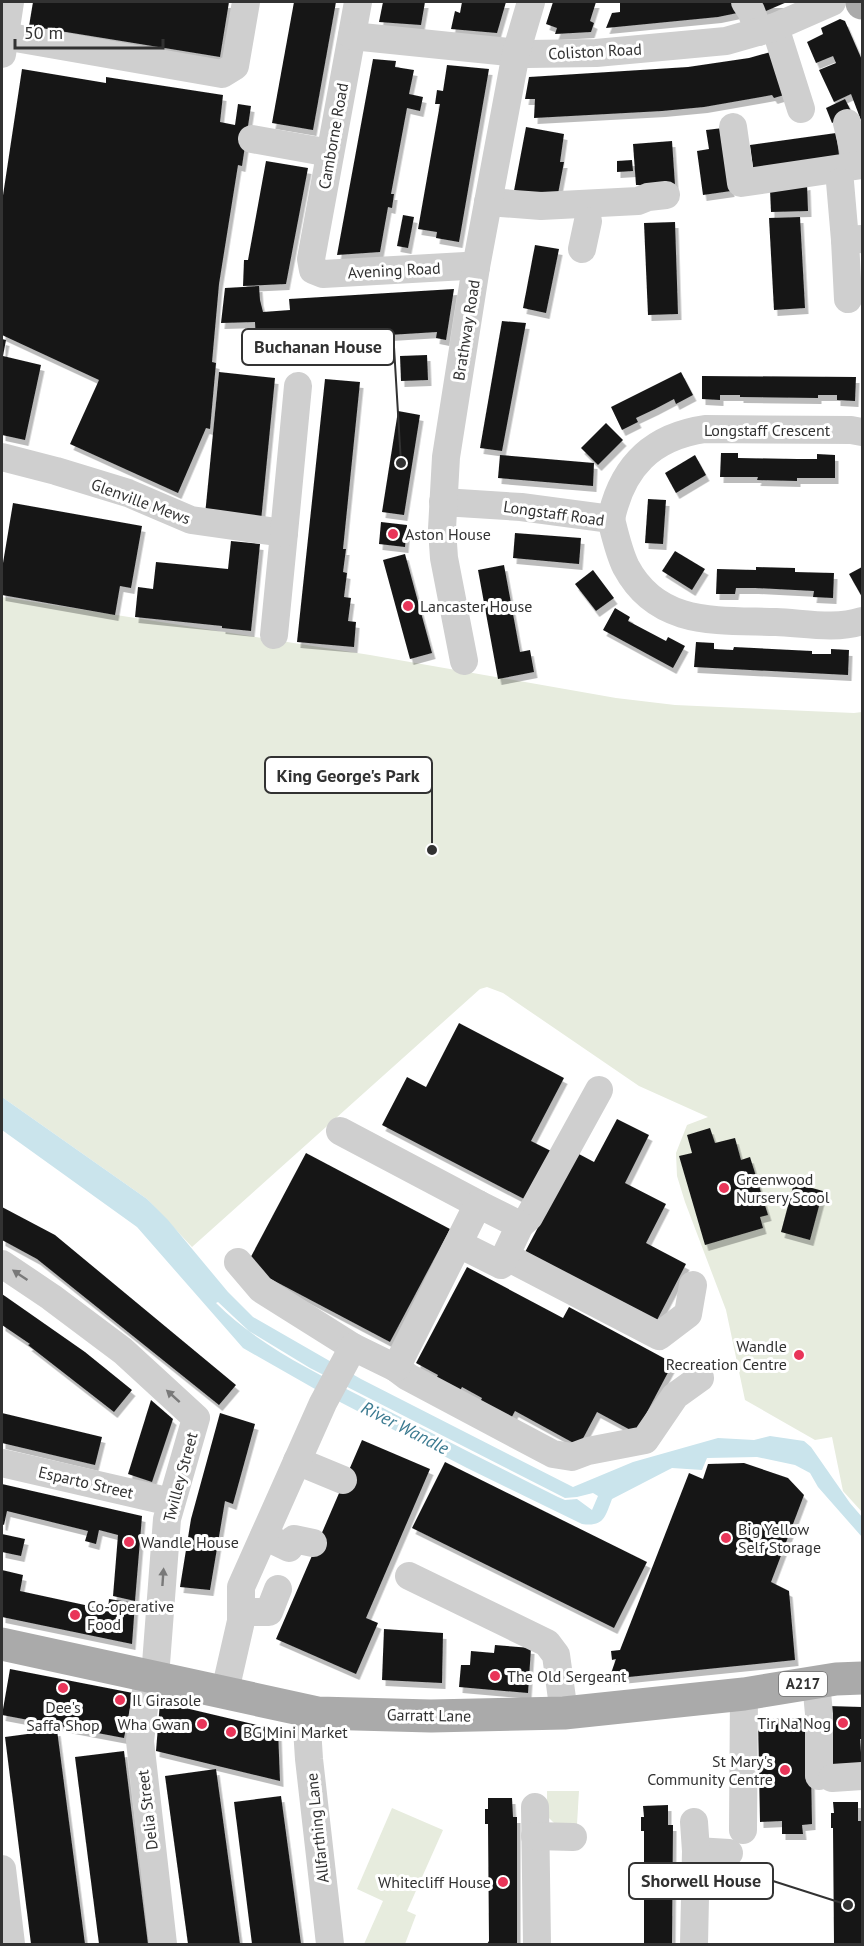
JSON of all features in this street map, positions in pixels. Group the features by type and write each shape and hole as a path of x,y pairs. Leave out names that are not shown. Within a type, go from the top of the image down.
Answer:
{"main road":[{"name":"Garratt Lane","path":"2,1644 225,1691 309,1712 431,1716 564,1713 744,1694 843,1678 862,1678"}],"street":[{"path":"10,2 3,45 222,74 235,66 246,2"},
{"name":"Camborne Road","path":"313,270 311,259 358,2"},
{"name":"Brathway Road","path":"464,661 444,558 442,529 446,457 486,212 516,53 531,2"},
{"path":"745,2 767,29 801,109"},
{"name":"Coliston Road","path":"352,36 516,53 596,53 726,41 767,29 832,2"},
{"path":"847,123 853,171 854,240 848,299"},
{"path":"733,127 741,183 853,171"},
{"path":"252,139 330,153"},
{"path":"486,212 541,206 638,201 648,196 666,195"},
{"path":"486,212 588,221 623,217"},
{"path":"582,249 588,221"},
{"name":"Avening Road","path":"313,270 323,274 476,267"},
{"path":"274,635 298,386"},
{"name":"Longstaff Crescent","path":"611,519 615,498 624,478 634,465 665,439 683,432 705,429 862,432"},
{"name":"Glenville Mews","path":"2,457 128,493 191,520 284,533"},
{"name":"Longstaff Road","path":"443,502 520,507 611,519 625,565 636,583 652,599 670,609 697,619 829,624 856,624 862,621"},
{"path":"459,1245 501,1265 520,1225 529,1217 599,1090"},
{"path":"340,1131 520,1225"},
{"path":"396,1368 478,1204"},
{"path":"505,1256 659,1336 688,1314 693,1284"},
{"path":"238,1262 261,1289 348,1356 396,1368 408,1377 553,1454 572,1457 588,1450 645,1440 675,1396 700,1378"},
{"name":"Twilley Street","path":"2,1264 51,1297 123,1351 194,1414 196,1422 167,1519 151,1676"},
{"path":"225,1691 241,1621 241,1587 323,1403 348,1356"},
{"path":"297,1461 343,1480"},
{"name":"Esparto Street","path":"2,1462 171,1502"},
{"path":"264,1536 289,1548 294,1539 313,1543"},
{"path":"409,1576 547,1642 556,1655 564,1713"},
{"path":"241,1612 269,1612 278,1589"},
{"name":"Delia Street","path":"151,1676 140,1741 163,1944"},
{"path":"816,1682 825,1777 862,1776"},
{"path":"696,1851 736,1842 744,1694"},
{"name":"Allfarthing Lane","path":"309,1712 307,1728 309,1760 330,1944"},
{"path":"535,1807 537,1944"},
{"path":"694,1822 696,1851 694,1944"},
{"path":"535,1836 573,1837"},
{"path":"2,1869 11,1944"}],"shaded area":[{"path":"2,597 370,655 616,698 675,705 862,712 862,1512 843,1491 832,1437 815,1440 745,1400 726,1310 677,1176 676,1153 687,1125 708,1117 639,1086 503,993 487,987 480,989 192,1247 147,1199 2,1097"},
{"path":"547,1791 579,1791 577,1824 556,1825 547,1816"},
{"path":"392,1808 443,1830 407,1911 416,1915 405,1944 364,1944 383,1901 357,1889"}],"water":[{"name":"River Wandle","path":"2,1097 147,1199 168,1220 228,1292 253,1317 361,1379 573,1487 633,1462 718,1438 754,1440 770,1436 804,1441 811,1447 862,1517 862,1537 818,1487 810,1473 795,1465 757,1457 707,1458 702,1470 672,1468 612,1499 605,1516 599,1522 589,1525 582,1524 467,1468 315,1389 243,1348 137,1227 2,1130","holes":["218,1302 249,1331 216,1303","249,1331 310,1368 565,1498 593,1493 598,1496 592,1510 577,1499 565,1500 558,1497 411,1422 304,1366"]}],"building":[{"path":"33,2 229,2 220,57 29,26"},
{"path":"294,2 336,2 313,130 272,123"},
{"path":"383,2 425,2 421,25 379,22"},
{"path":"462,2 506,2 497,33 451,29 455,11 460,13"},
{"path":"553,2 596,2 590,21 594,23 591,32 555,34 557,28 546,24"},
{"path":"620,2 741,2 747,11 718,17 606,28 612,13 620,12"},
{"path":"751,2 787,2 759,14"},
{"path":"840,19 845,21 862,60 862,123 851,94 834,102 819,70 836,63 833,56 816,63 807,42 823,34 821,28"},
{"path":"778,50 791,93 774,98 772,95 704,107 662,111 534,118 535,99 525,99 529,77 688,67 749,58"},
{"path":"373,59 396,61 395,67 414,70 409,94 423,97 420,111 407,108 391,194 394,194 392,208 388,207 380,252 337,255"},
{"path":"447,65 489,69 459,242 436,238 437,232 418,229 440,104 435,104 437,90 443,91"},
{"path":"22,69 106,83 106,77 223,95 220,122 235,125 238,104 251,106 242,166 238,165 219,284 212,362 216,363 210,429 206,428 178,493 70,444 99,380 2,335 2,202"},
{"path":"845,99 852,113 832,123 826,108"},
{"path":"526,127 564,134 560,162 564,162 557,199 513,196"},
{"path":"723,128 731,191 703,195 697,151 709,149 706,130"},
{"path":"836,133 840,162 754,174 750,145"},
{"path":"672,141 675,185 636,185 633,144"},
{"path":"632,160 633,171 617,172 617,161"},
{"path":"266,161 308,168 286,284 243,286 244,260 248,260"},
{"path":"807,184 808,211 771,212 770,190"},
{"path":"403,215 414,217 408,248 397,246"},
{"path":"800,217 805,308 774,310 769,218"},
{"path":"675,222 678,314 648,315 644,223"},
{"path":"535,245 559,249 546,313 523,308"},
{"path":"259,286 263,312 290,310 289,299 454,289 446,340 436,338 437,332 292,341 292,355 266,357 265,343 256,343 255,322 221,323 225,288"},
{"path":"502,321 526,323 502,451 480,448"},
{"path":"2,339 6,340 3,356 41,365 25,440 2,435"},
{"path":"427,355 428,380 401,381 400,356"},
{"path":"219,372 275,378 261,521 205,515"},
{"path":"681,372 693,395 676,404 674,399 636,418 638,422 622,430 611,407"},
{"path":"702,376 856,377 855,401 837,400 837,395 818,395 818,398 720,395 720,400 702,399"},
{"path":"325,379 360,382 343,549 346,549 343,572 347,573 344,597 351,598 348,621 356,622 354,647 297,642"},
{"path":"398,411 420,415 404,515 382,512"},
{"path":"606,423 623,440 598,465 581,448"},
{"path":"721,453 738,453 738,458 817,459 817,454 835,455 835,478 797,478 797,481 757,480 758,477 720,477"},
{"path":"500,455 594,463 593,486 498,478"},
{"path":"695,455 706,475 676,493 665,473"},
{"path":"648,499 666,500 663,544 645,543"},
{"path":"13,503 142,526 131,588 120,586 115,615 2,595 2,569"},
{"name":"Aston House","path":"381,522 407,525 405,547 379,544"},
{"path":"515,533 581,538 579,564 513,558"},
{"path":"231,541 260,544 251,631 135,617 138,587 153,589 156,562 228,569"},
{"path":"675,551 705,569 692,590 662,571"},
{"name":"Lancaster House","path":"405,554 432,653 410,659 383,560"},
{"path":"504,565 520,652 530,650 534,672 498,679 478,570"},
{"path":"756,567 795,568 795,572 834,573 833,598 813,597 814,591 755,588 736,588 735,594 716,594 717,569 756,570"},
{"path":"862,567 862,597 849,574"},
{"path":"593,570 614,598 596,611 575,584"},
{"path":"615,608 630,617 628,621 666,641 668,637 685,646 673,668 603,630"},
{"path":"696,642 714,643 714,649 733,650 734,647 831,654 831,649 849,650 848,675 694,667"},
{"path":"459,1023 564,1078 531,1141 551,1151 526,1200 382,1125 407,1077 426,1087"},
{"path":"617,1119 649,1135 625,1183 666,1204 646,1243 686,1264 655,1324 523,1256 577,1153 594,1162"},
{"name":"Greenwood Nursery Scool","path":"710,1128 715,1143 735,1138 741,1160 750,1157 768,1215 760,1217 763,1228 705,1245 679,1156 692,1153 687,1135"},
{"path":"306,1153 450,1229 390,1342 246,1266"},
{"name":"Greenwood Nursery Scool","path":"794,1183 823,1191 810,1240 781,1232"},
{"path":"2,1207 55,1235 236,1385 219,1405 37,1259 2,1240"},
{"path":"467,1267 563,1318 569,1307 673,1363 636,1433 597,1412 579,1446 515,1411 507,1426 476,1410 482,1398 462,1387 456,1398 432,1386 438,1375 416,1363"},
{"path":"2,1294 85,1352 132,1390 114,1412 28,1345 30,1344 2,1325"},
{"path":"151,1400 173,1419 152,1482 128,1474"},
{"path":"2,1413 102,1437 95,1465 2,1443"},
{"path":"220,1413 255,1424 233,1504 225,1501 210,1590 180,1587 191,1519"},
{"path":"362,1440 430,1469 366,1618 378,1623 356,1674 276,1639"},
{"path":"445,1462 647,1562 614,1628 412,1528"},
{"name":"Big Yellow Self Storage","path":"744,1463 788,1478 804,1495 771,1582 789,1591 795,1660 609,1679 616,1659 612,1660 611,1651 620,1650 689,1473 703,1479 708,1464"},
{"name":"Wandle House","path":"2,1484 142,1516 135,1601 113,1596 118,1535 99,1530 96,1544 85,1541 88,1531 7,1511 4,1525 2,1524"},
{"path":"2,1534 25,1539 21,1556 2,1552"},
{"name":"Co-operative Food","path":"2,1570 23,1575 20,1591 108,1610 109,1599 135,1603 132,1644 2,1617"},
{"path":"384,1629 443,1633 442,1683 382,1680"},
{"name":"The Old Sergeant","path":"495,1645 531,1648 528,1693 459,1687 461,1665 470,1665 471,1651 494,1653"},
{"path":"10,1669 133,1693 124,1738 2,1715"},
{"path":"160,1702 278,1730 280,1781 156,1751"},
{"name":"Tir Na Nog","path":"828,1706 862,1707 862,1739 860,1739 862,1766 826,1769"},
{"name":"St Mary's Community Centre","path":"810,1718 812,1824 802,1825 803,1834 782,1834 782,1821 760,1822 758,1719"},
{"path":"57,1730 85,1944 31,1944 5,1737"},
{"path":"124,1751 148,1944 99,1944 75,1757"},
{"path":"216,1769 240,1944 188,1944 165,1776"},
{"path":"281,1796 301,1944 252,1944 234,1802"},
{"name":"Whitecliff House","path":"488,1798 512,1798 513,1817 517,1817 517,1944 487,1944 489,1941 488,1824 485,1824 485,1809 488,1809"},
{"path":"833,1802 858,1802 858,1821 862,1821 862,1944 834,1944 833,1828 831,1828 831,1813 834,1813"},
{"path":"668,1805 668,1825 673,1825 672,1944 644,1944 644,1831 641,1831 641,1817 644,1817 643,1806"}],"place":[{"name":"Buchanan House","path":"401,463"},
{"name":"Aston House","path":"393,534"},
{"name":"Lancaster House","path":"408,606"},
{"name":"King George's Park","path":"432,850"},
{"name":"Greenwood Nursery Scool","path":"724,1188"},
{"name":"Wandle Recreation Centre","path":"799,1355"},
{"name":"Big Yellow Self Storage","path":"726,1538"},
{"name":"Wandle House","path":"129,1542"},
{"name":"Co-operative Food","path":"75,1615"},
{"name":"The Old Sergeant","path":"495,1676"},
{"name":"Dee's Saffa Shop","path":"63,1688"},
{"name":"Il Girasole","path":"120,1700"},
{"name":"Tir Na Nog","path":"843,1723"},
{"name":"Wha Gwan","path":"202,1724"},
{"name":"BG Mini Market","path":"231,1732"},
{"name":"St Mary's Community Centre","path":"785,1770"},
{"name":"Whitecliff House","path":"503,1882"},
{"name":"Shorwell House","path":"848,1905"}]}
